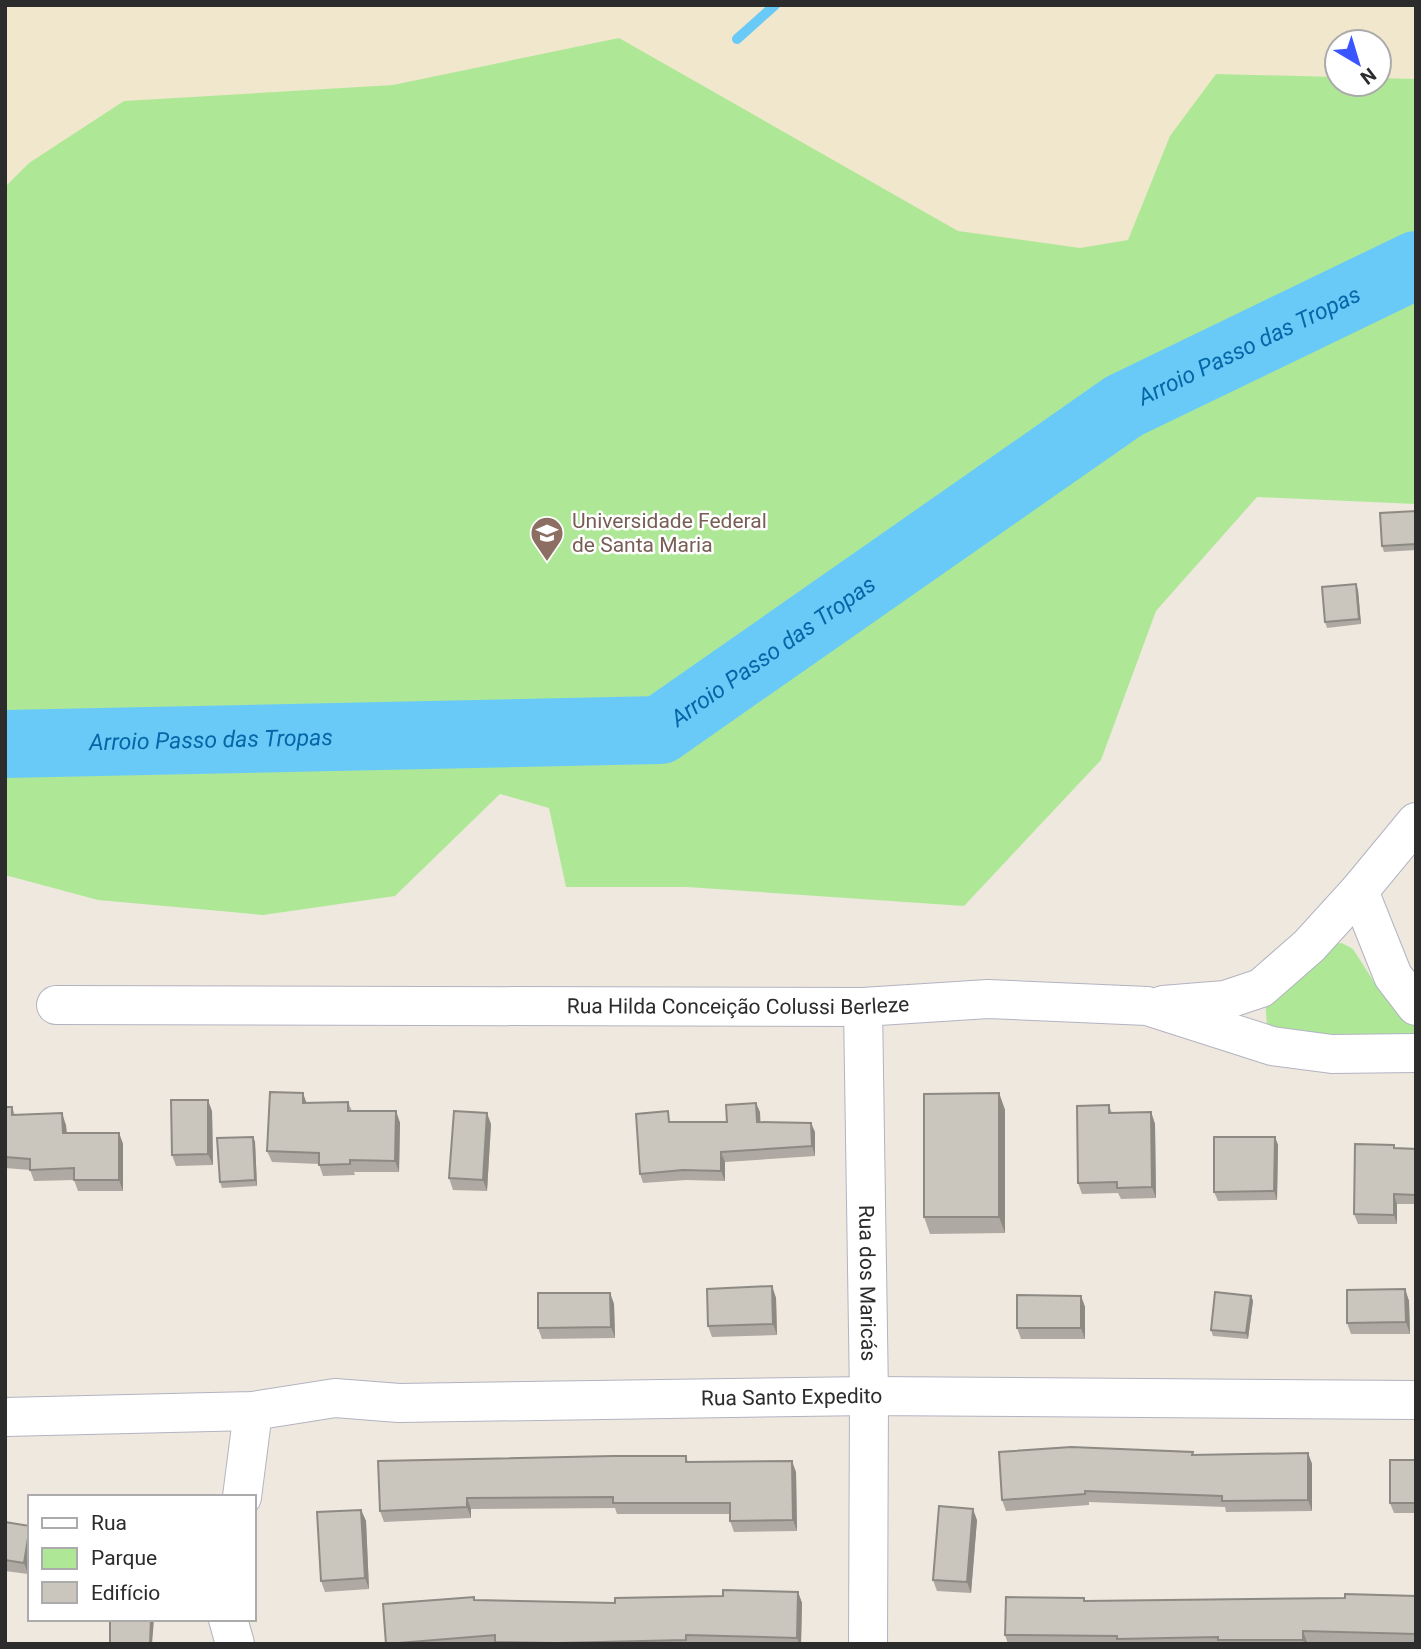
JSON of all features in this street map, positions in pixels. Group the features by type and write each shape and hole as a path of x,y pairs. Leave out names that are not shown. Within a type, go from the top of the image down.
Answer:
{"street":[{"path":"1147,1006 1225,1000 1261,988 1309,946 1416,822"},
{"path":"1359,891 1393,976 1416,1006"},
{"path":"1248,993 1254,1041"},
{"name":"Rua Hilda Conceição Colussi Berleze","path":"55,1005 863,1007 988,999 1147,1006 1272,1046 1332,1055 1416,1053"},
{"name":"Rua dos Maricás","path":"863,1007 869,1396 869,1644"},
{"name":"Rua Santo Expedito","path":"5,1417 253,1411 335,1398 399,1403 869,1396 1416,1400"},
{"path":"242,1495 253,1411"},
{"path":"229,1621 235,1644"}],"shaded area":[{"name":"Universidade Federal de Santa Maria","path":"5,5 1416,5 1416,355 5,793"}],"green space":[{"name":"Universidade Federal de Santa Maria","path":"619,38 958,231 1080,248 1128,240 1170,136 1216,74 1323,77 1323,98 1393,98 1393,78 1416,79 1416,504 1257,497 1156,611 1101,760 964,906 687,887 566,887 549,808 500,794 395,896 263,915 98,900 5,875 5,187 29,163 124,101 393,85"},
{"path":"1342,943 1353,949 1381,993 1416,1026 1416,1039 1324,1041 1267,1027 1265,997 1329,944"}],"building":[{"path":"1416,511 1416,544 1382,546 1380,513"},
{"path":"1356,584 1359,619 1325,622 1322,587"},
{"path":"270,1092 303,1093 303,1103 348,1102 348,1111 396,1111 395,1161 350,1160 350,1164 319,1165 319,1153 267,1151"},
{"path":"999,1093 999,1217 924,1217 924,1094"},
{"path":"171,1100 208,1100 208,1154 172,1155"},
{"path":"756,1103 757,1122 811,1123 812,1146 721,1152 721,1171 683,1170 640,1174 636,1114 668,1111 669,1122 727,1122 726,1105"},
{"path":"1109,1105 1109,1113 1151,1112 1152,1187 1117,1188 1117,1182 1078,1183 1077,1106"},
{"path":"5,1107 12,1107 12,1115 62,1113 63,1133 119,1133 119,1180 74,1180 74,1168 30,1170 30,1159 5,1157"},
{"path":"454,1111 487,1113 483,1180 449,1178"},
{"path":"253,1137 255,1180 220,1182 217,1138"},
{"path":"1214,1137 1275,1137 1274,1191 1214,1192"},
{"path":"1355,1144 1394,1145 1394,1148 1416,1149 1416,1195 1394,1194 1394,1215 1354,1214"},
{"path":"772,1286 773,1324 708,1326 707,1289"},
{"path":"1405,1289 1406,1322 1347,1323 1347,1290"},
{"path":"1215,1292 1251,1296 1246,1333 1211,1330"},
{"path":"538,1293 610,1293 611,1327 538,1328"},
{"path":"1017,1295 1081,1296 1081,1328 1017,1328"},
{"path":"1071,1447 1193,1452 1192,1455 1308,1453 1308,1500 1222,1501 1222,1496 1085,1491 1085,1494 1002,1500 999,1452"},
{"path":"686,1456 686,1462 792,1461 793,1520 730,1521 730,1503 613,1503 613,1497 467,1498 467,1507 380,1511 378,1461"},
{"path":"1390,1460 1416,1460 1416,1503 1390,1503"},
{"path":"939,1506 973,1509 967,1582 933,1580"},
{"path":"361,1510 365,1578 321,1581 317,1512"},
{"path":"5,1522 28,1526 24,1563 5,1560"},
{"path":"723,1590 798,1592 797,1638 686,1635 686,1640 557,1643 495,1642 495,1635 386,1644 383,1604 474,1597 474,1600 615,1603 615,1598 723,1596"},
{"path":"1345,1594 1416,1596 1416,1634 1303,1631 1303,1640 1218,1640 1218,1637 1117,1639 1117,1636 1005,1635 1006,1597 1084,1598 1084,1601 1345,1598"},
{"path":"110,1621 151,1621 150,1644 110,1644"}],"waterway":[{"path":"737,39 775,5"},
{"name":"Arroio Passo das Tropas","path":"5,744 660,730 1124,406 1416,265"}],"place":[{"name":"Universidade Federal de Santa Maria","path":"547,563"}]}
